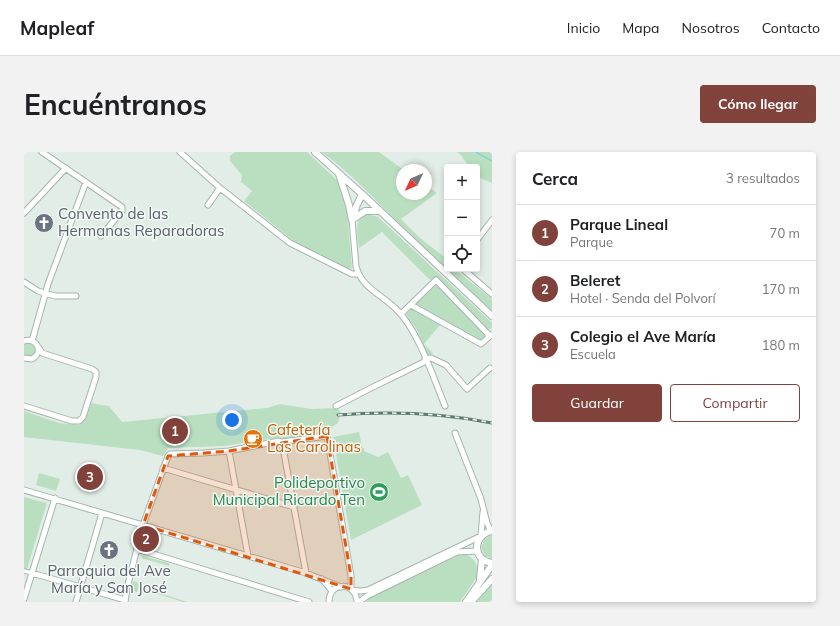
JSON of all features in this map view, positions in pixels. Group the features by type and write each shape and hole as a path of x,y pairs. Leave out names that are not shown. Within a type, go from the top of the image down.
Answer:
{"street":[{"path":"42,152 122,207 101,236"},
{"path":"180,152 220,188 298,247 352,274 358,274"},
{"path":"315,152 492,316"},
{"path":"24,213 66,168"},
{"path":"339,174 352,220 358,274 366,285 401,314 412,330 445,406"},
{"path":"32,340 46,294 86,182"},
{"path":"208,205 220,188"},
{"path":"349,205 362,194"},
{"path":"352,220 362,194"},
{"path":"352,220 365,211 380,211"},
{"path":"480,236 492,220"},
{"path":"466,272 492,294"},
{"path":"401,314 436,280 491,335 481,344 411,305"},
{"path":"24,282 46,294 55,296 76,296"},
{"path":"24,341 32,340"},
{"path":"24,406 72,421 78,421 83,417 96,374 92,369 42,353 32,340"},
{"path":"25,361 34,358 38,354 38,348"},
{"path":"336,406 431,358 446,365 467,389 490,368"},
{"path":"24,490 306,573 351,589 360,591 368,590 492,531 487,523 481,499 455,433"},
{"path":"24,571 125,601 143,525 166,458 170,454 229,451 280,441 282,442 327,436 351,576 351,589 358,602 367,596 457,552 477,551"},
{"path":"282,442 306,573"},
{"path":"229,451 248,556"},
{"path":"163,468 294,507"},
{"path":"24,599 55,498"},
{"path":"468,601 480,580 492,564 482,559 477,551 477,542 481,536 483,509"},
{"path":"76,602 102,513"},
{"path":"137,549 309,602"},
{"path":"480,580 482,559"},
{"path":"321,578 332,591"},
{"path":"468,601 492,579"},
{"path":"328,602 329,595 332,591 341,586"}],"highlighted area":[{"path":"327,436 351,576 351,589 143,525 168,456 229,451"}],"green space":[{"path":"235,152 307,152 340,183 346,199 352,268 346,269 300,246 244,201 252,191 241,182 242,175 230,161 230,156"},
{"path":"322,152 379,152 396,164 396,200 427,200 401,219 420,238 444,257 444,268 362,186"},
{"path":"457,152 492,152 492,183 480,178 480,164 467,164"},
{"path":"432,189 437,193 432,197"},
{"path":"367,214 378,217 490,321 492,323 492,328 488,330 439,282 432,282 382,232 359,248 357,228 359,220"},
{"path":"449,272 458,272 492,299 492,310"},
{"path":"436,285 483,331 485,338 481,341 414,305"},
{"path":"412,309 441,324 424,344 433,353 430,356 427,354 417,330 406,314"},
{"path":"28,342 35,345 36,352 32,357 24,356 24,344"},
{"path":"90,403 109,406 122,422 267,408 280,404 311,409 338,408 341,413 338,423 323,433 284,440 281,437 224,446 168,448 163,456 140,450 24,437 24,411 59,423 80,425 84,421"},
{"name":"Polideportivo Municipal Ricardo Ten","path":"359,432 364,451 378,457 388,452 401,478 408,475 422,505 351,540 333,437"},
{"path":"39,473 60,479 56,491 36,485"},
{"path":"24,497 47,503 27,569 24,568"},
{"path":"492,535 492,559 485,556 481,548 484,539"},
{"path":"464,554 471,557 475,562 478,573 477,577 460,602 366,602 369,598"},
{"path":"143,556 169,563 169,566 141,558"},
{"path":"133,581 140,583 139,587 188,602 183,602 139,588 137,592 131,590"},
{"path":"492,583 492,602 475,602"}],"waterway":[{"path":"476,152 492,161"}],"railway":[{"path":"338,415 377,413 435,415 492,423"}],"place":[{"name":"Convento de las Hermanas Reparadoras","path":"44,223"},
{"name":"Parque Lineal","path":"175,431"},
{"name":"Cafetería Las Carolinas","path":"253,439"},
{"name":"Colegio el Ave María","path":"90,477"},
{"name":"Polideportivo Municipal Ricardo Ten","path":"379,492"},
{"name":"Beleret","path":"146,539"},
{"name":"Parroquia del Ave María y San José","path":"109,550"}]}
